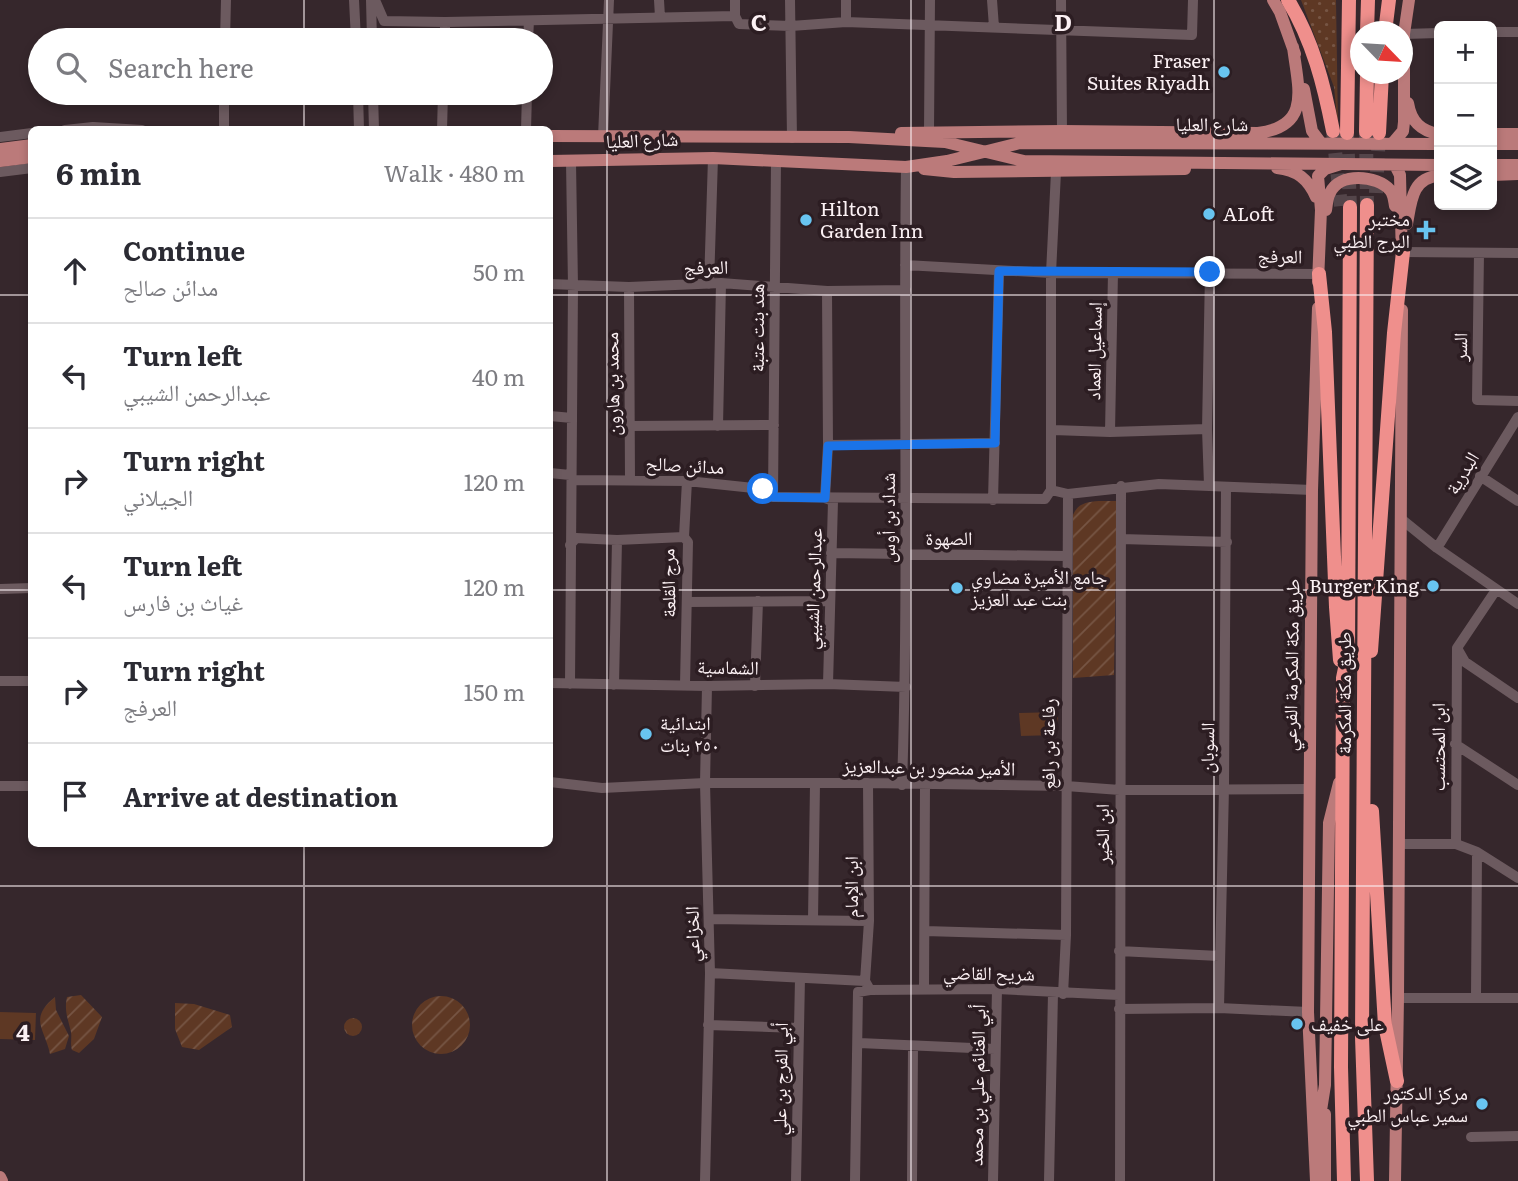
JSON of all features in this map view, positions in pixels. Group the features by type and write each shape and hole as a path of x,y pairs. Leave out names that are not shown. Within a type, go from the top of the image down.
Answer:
{"highway":[{"path":"1289,0 1311,46 1340,132 1349,1"},
{"path":"1367,21 1368,0"},
{"path":"1386,21 1388,0"},
{"path":"1368,84 1372,133 1380,84"},
{"name":"طريق مكة المكرمة","path":"1367,1181 1362,1037 1363,592 1371,205"},
{"name":"طريق مكة المكرمة","path":"1344,1181 1341,1067 1343,678 1348,654 1350,318 1346,206"},
{"path":"1397,1081 1385,1025 1364,724 1402,251"},
{"path":"1319,274 1325,331 1338,651 1343,678"}],"main road":[{"path":"1273,0 1293,47 1312,131 1321,143"},
{"path":"1406,21 1409,0"},
{"path":"849,137 929,131 1275,131 1287,124 1300,100 1293,47"},
{"path":"1392,144 1403,131 1403,84"},
{"path":"1406,84 1410,114 1424,130 1434,133"},
{"path":"1497,134 1518,134"},
{"name":"شارع العليا","path":"553,136 849,137 945,142 1024,161 1434,165"},
{"name":"شارع العليا","path":"553,161 713,158 906,167 1020,143 1434,144"},
{"path":"1497,144 1518,144"},
{"path":"0,149 28,146"},
{"path":"0,161 28,158"},
{"name":"طريق مكة المكرمة الفرعي","path":"1316,1181 1308,1012 1312,490 1321,210 1318,176 1325,169 1341,164"},
{"path":"1395,165 1400,175 1402,251 1395,1181"},
{"path":"1497,165 1518,165"},
{"path":"906,167 954,172 1287,169 1311,184 1321,210"},
{"path":"1497,175 1518,174"},
{"path":"1402,251 1413,191 1424,180 1434,177"},
{"path":"1319,274 1330,191 1341,180 1375,180 1392,192 1402,251"},
{"path":"1325,1181 1329,823 1343,762"},
{"path":"1314,1151 1325,1085"}],"street":[{"path":"225,28 226,0"},
{"path":"356,0 363,6 373,0"},
{"path":"356,0 356,28"},
{"path":"373,0 384,21 735,16"},
{"path":"372,28 373,0"},
{"path":"603,137 609,0"},
{"path":"659,0 660,17"},
{"path":"735,0 735,16 739,24 791,26 846,22 1192,35 1193,0"},
{"path":"790,0 792,138"},
{"path":"846,0 846,22"},
{"path":"929,131 932,26 930,0"},
{"path":"992,0 994,27"},
{"path":"1061,0 1062,131"},
{"path":"528,20 528,28"},
{"path":"445,22 445,28"},
{"path":"1497,32 1518,32"},
{"path":"1413,34 1434,33"},
{"path":"224,105 224,126"},
{"path":"358,105 359,126"},
{"path":"373,105 374,126"},
{"path":"442,126 443,105"},
{"path":"526,126 527,105"},
{"path":"0,137 28,134"},
{"path":"709,284 713,158"},
{"name":"هند بنت عتبة","path":"773,497 776,160"},
{"path":"570,684 573,286 571,162"},
{"name":"شداد بن أوس","path":"902,785 906,687 906,167"},
{"path":"0,173 28,169"},
{"path":"1048,495 1053,430 1051,273 1056,172"},
{"path":"1402,251 1518,253"},
{"name":"السر","path":"1479,253 1477,400 1518,401"},
{"name":"العرفج","path":"905,265 1051,273 1319,274"},
{"path":"993,500 999,271"},
{"name":"إسماعيل العماد","path":"1110,432 1113,272"},
{"path":"1209,485 1207,429 1210,272"},
{"path":"718,426 721,283"},
{"name":"العرفج","path":"553,284 629,287 721,283 827,291 906,290"},
{"name":"محمد بن هارون","path":"629,287 630,480"},
{"name":"عبدالرحمن الشيبي","path":"827,291 828,446 825,498 833,501 828,684"},
{"path":"553,416 572,418"},
{"name":"البدرية","path":"1437,548 1479,476 1518,417"},
{"path":"631,426 774,425"},
{"path":"1053,430 1110,432 1207,429"},
{"path":"828,446 995,443"},
{"name":"مدائن صالح","path":"553,474 571,478 687,481 763,489 773,497 993,500 1159,484 1312,490"},
{"path":"1479,476 1518,501"},
{"name":"مرج القلعة","path":"685,684 688,542 684,537 687,481"},
{"name":"ابن الخير","path":"1119,1181 1121,486"},
{"name":"السوبان","path":"1219,1008 1226,488"},
{"name":"رفاعة بن رافع","path":"1049,1181 1058,993 1066,935 1068,494"},
{"path":"1400,518 1437,548 1518,604"},
{"path":"570,545 576,538 617,540 684,537"},
{"path":"1121,538 1227,541"},
{"path":"614,685 617,540"},
{"name":"الصهوة","path":"831,553 1066,556"},
{"path":"0,589 28,588"},
{"path":"1496,590 1457,648 1465,662 1518,698"},
{"path":"755,685 758,601"},
{"path":"687,602 829,601"},
{"name":"ابن المحتسب","path":"1456,844 1457,648"},
{"path":"0,681 28,681"},
{"name":"الشماسية","path":"553,684 828,684 906,687"},
{"name":"الخزاعي","path":"705,1181 710,973 705,783 707,686"},
{"path":"1455,744 1518,785"},
{"name":"الأمير منصور بن عبدالعزيز","path":"553,782 601,788 705,783 868,783 1066,786 1120,790 1309,789"},
{"name":"ابن الإمام","path":"867,985 868,783"},
{"path":"813,919 815,784"},
{"path":"924,989 925,785"},
{"path":"0,786 28,786"},
{"path":"1399,844 1456,844 1477,852 1518,878"},
{"path":"1476,996 1477,852"},
{"path":"710,919 869,921"},
{"path":"925,931 1066,935"},
{"path":"1119,951 1219,956"},
{"name":"شريح القاضي","path":"710,973 924,989 997,989 1119,995"},
{"name":"أبي الفرج بن علي","path":"796,1181 800,978"},
{"name":"شريح القاضي","path":"859,1043 858,992 867,985"},
{"name":"أبي الغنائم علي بن محمد","path":"993,1181 997,989"},
{"path":"1398,998 1518,998"},
{"path":"1119,1009 1219,1008 1308,1012"},
{"path":"708,1025 799,1028"},
{"path":"855,1181 859,1043 995,1049"},
{"path":"912,1181 913,1047"},
{"path":"1471,1137 1518,1136"}],"green space":[{"path":"1301,0 1336,0 1338,127 1334,87"},
{"path":"1117,501 1114,675 1073,678 1073,515 1083,504"},
{"path":"1058,712 1057,735 1021,736 1019,713"},
{"path":"81,995 102,1017 94,1039 79,1053 72,1050 66,1007 67,997"},
{"path":"441,996 457,1001 465,1009 470,1025 465,1041 457,1049 441,1054 425,1049 417,1041 412,1025 417,1009 425,1001"},
{"path":"55,997 56,1010 69,1036 65,1049 50,1054 40,1018"},
{"path":"175,1003 194,1004 230,1015 232,1027 199,1050 182,1047 175,1029"},
{"path":"0,1012 36,1013 35,1040 0,1039"},
{"path":"353,1018 359,1021 362,1027 359,1033 353,1036 347,1033 344,1027 347,1021"}],"tunnel":[{"path":"1333,132 1341,206"},
{"path":"1347,133 1350,207"},
{"path":"1366,133 1367,205"},
{"path":"1376,193 1379,133"}],"place":[{"name":"Fraser Suites Riyadh","path":"1224,72"},
{"name":"ALoft","path":"1209,214"},
{"name":"Hilton Garden Inn","path":"806,220"},
{"name":"مختبر البرج الطبي","path":"1426,230"},
{"name":"Burger King","path":"1433,586"},
{"name":"جامع الأميرة مضاوي بنت عبد العزيز","path":"957,588"},
{"name":"ابتدائية ٢٥٠ بنات","path":"646,734"},
{"name":"على خفيف","path":"1297,1024"},
{"name":"مركز الدكتور سمير عباس الطبي","path":"1482,1104"}],"route":[{"path":"763,489 773,497 825,498 828,446 995,443 999,271 1210,272"}]}
